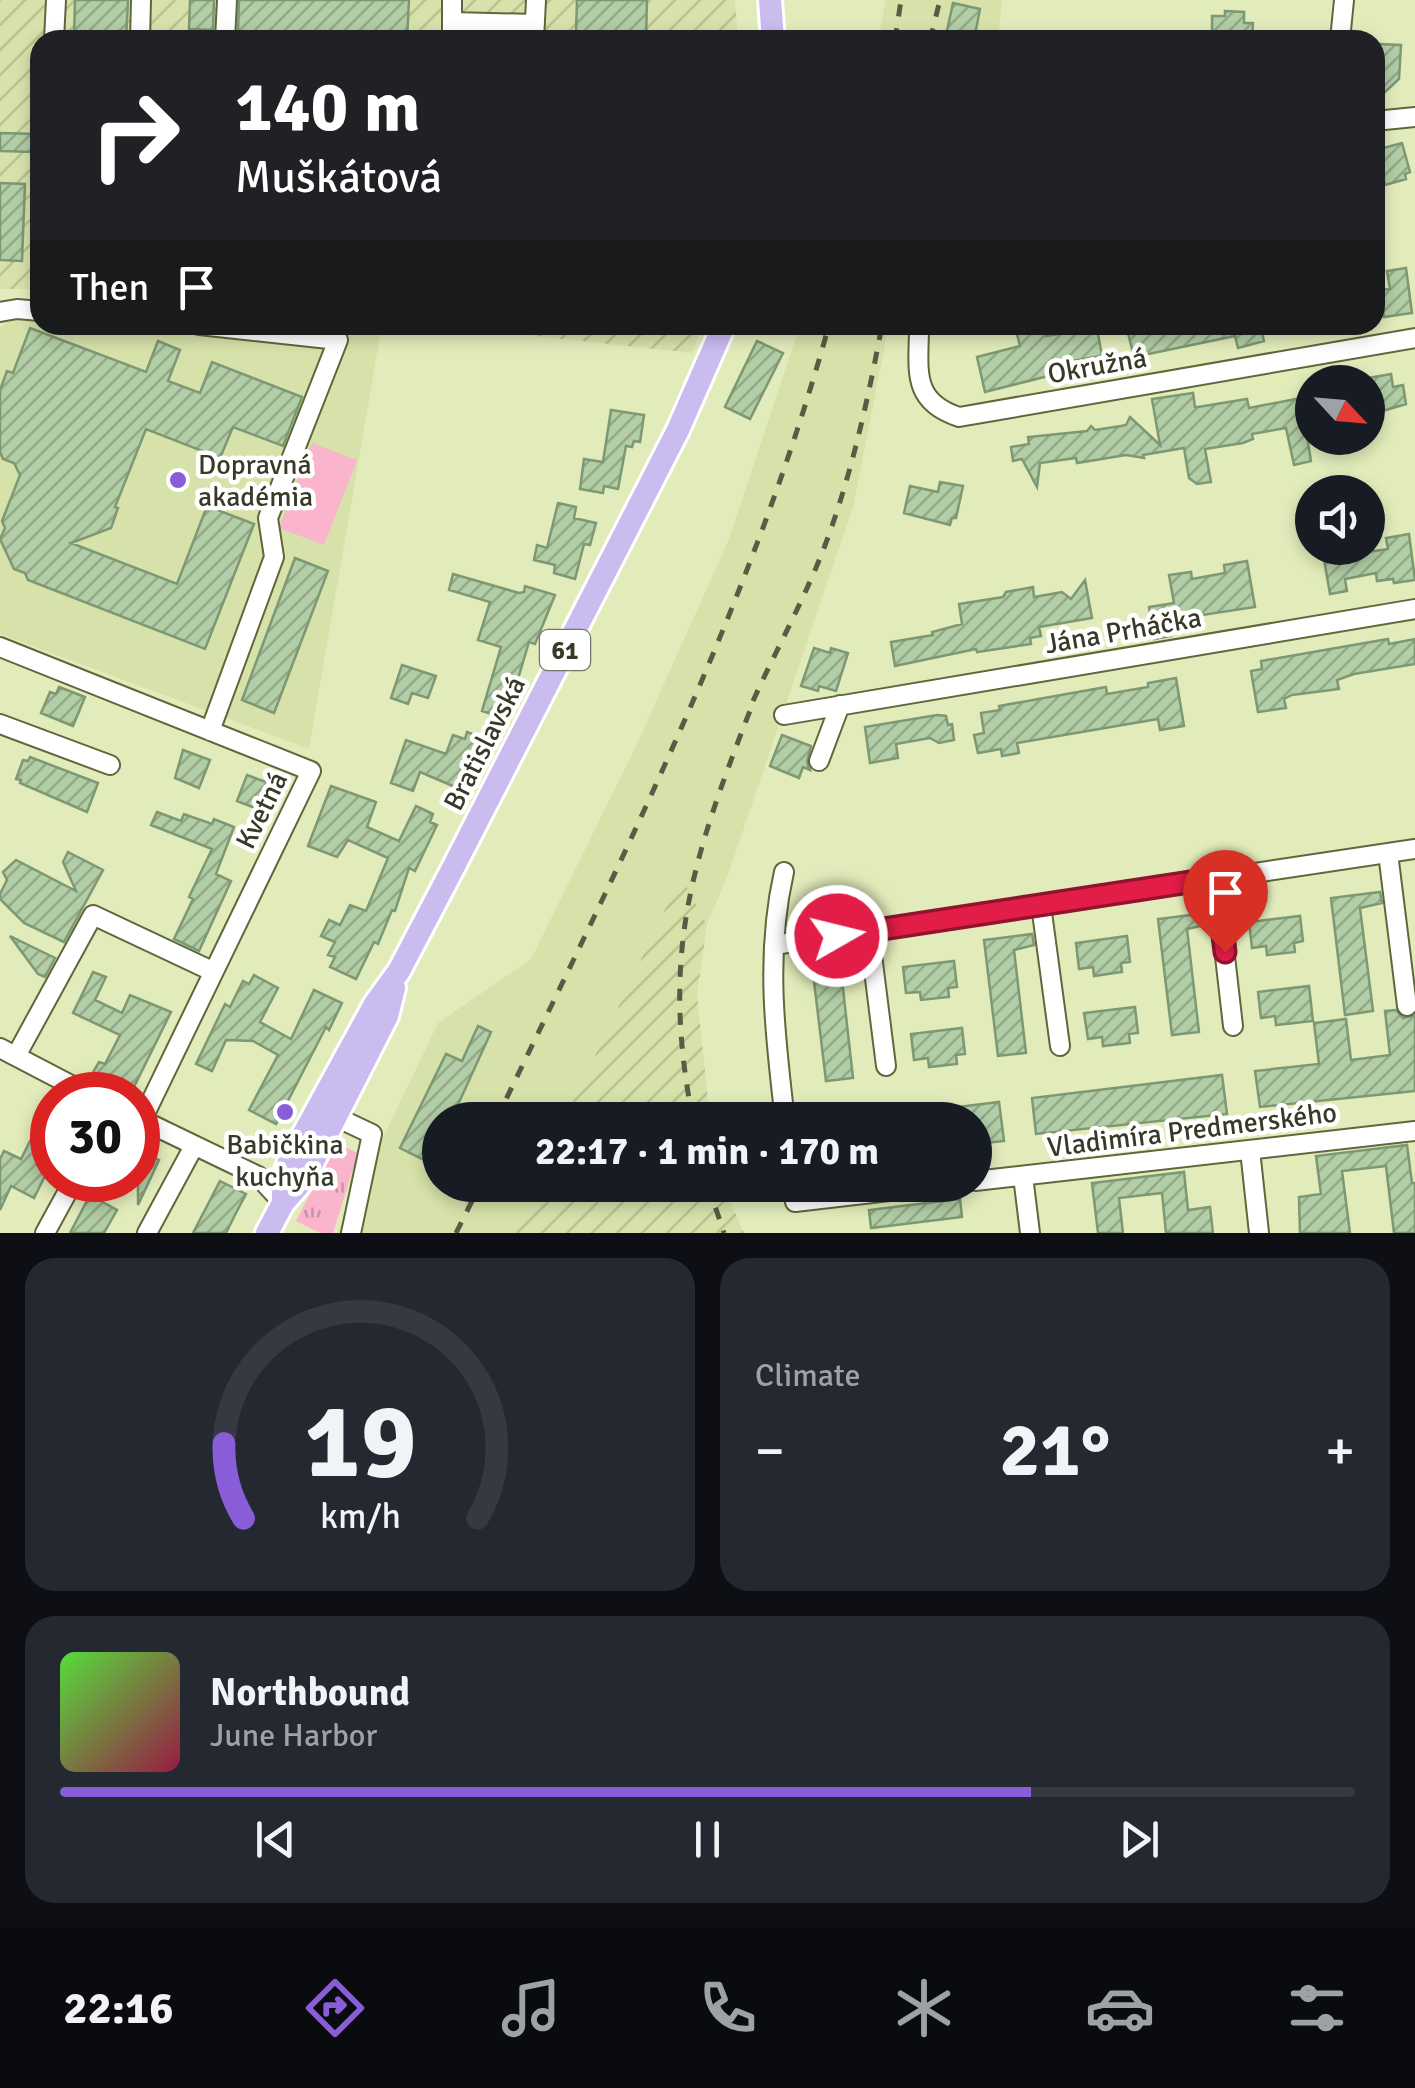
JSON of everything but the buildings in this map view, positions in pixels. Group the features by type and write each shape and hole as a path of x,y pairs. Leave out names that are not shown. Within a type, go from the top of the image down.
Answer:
{"main road":[{"path":"770,0 773,30"},
{"name":"Bratislavská","path":"282,1203 283,1180 290,1159 399,970 678,430 720,335"},
{"name":"Bratislavská","path":"267,1233 282,1203 304,1179 387,1016 399,970"}],"street":[{"path":"54,30 56,0"},
{"path":"140,30 141,0"},
{"path":"226,30 227,0"},
{"path":"452,0 452,30"},
{"path":"534,30 536,0"},
{"path":"1341,30 1344,0"},
{"path":"1385,120 1415,116"},
{"path":"0,312 30,310"},
{"path":"210,731 274,557 268,518 338,340 292,335"},
{"name":"Okružná","path":"918,335 919,374 926,400 940,411 960,417 1415,338"},
{"name":"Jána Prháčka","path":"784,715 1415,609"},
{"name":"Kvetná","path":"0,647 311,771 160,1078"},
{"path":"819,761 840,706"},
{"path":"0,724 110,765"},
{"path":"774,945 1415,849"},
{"path":"1388,853 1407,1006"},
{"path":"783,1102 771,990 774,913 784,872"},
{"path":"1216,878 1233,1026"},
{"path":"1042,905 1060,1046"},
{"path":"46,1072 8,1052 93,915 212,971"},
{"path":"869,931 886,1066"},
{"path":"336,1117 372,1134 351,1233"},
{"path":"160,1129 258,1176 282,1203"},
{"name":"Vladimíra Predmerského","path":"992,1179 1415,1131"},
{"path":"147,1233 194,1146"},
{"path":"1250,1150 1259,1233"},
{"path":"1023,1176 1030,1233"},
{"path":"45,1233 62,1202"}],"shaded area":[{"path":"0,0 735,0 737,30 30,30 30,289 0,289"},
{"path":"886,0 1002,0 999,30 880,30"},
{"name":"Dopravná akadémia","path":"30,317 30,335 380,335 309,749 0,634 0,327 13,318"},
{"path":"526,335 699,335 692,353"},
{"path":"797,335 887,335 853,507 729,872 707,925 681,877 573,1102 422,1102 422,1202 525,1202 510,1233 337,1233 438,1023 531,959 636,746 729,539"},
{"path":"681,876 707,925 697,995 708,1102 573,1102"},
{"path":"525,1202 730,1202 744,1233 510,1233"}],"green space":[{"path":"312,443 357,460 324,545 279,528"},
{"path":"336,1143 358,1153 333,1233 320,1233 296,1221"}],"railway":[{"path":"896,30 901,0"},
{"path":"932,30 940,0"},
{"path":"505,1102 636,828 723,630 798,428 826,335"},
{"path":"753,701 808,587 834,521 858,438 880,335"},
{"path":"690,1102 680,1007 681,957 688,909 712,813 751,708"},
{"path":"456,1233 472,1202"},
{"path":"714,1202 724,1233"}],"place":[{"name":"Dopravná akadémia","path":"178,480"},
{"name":"Babičkina kuchyňa","path":"285,1112"}],"route":[{"path":"837,936 1216,878 1225,952"}]}
